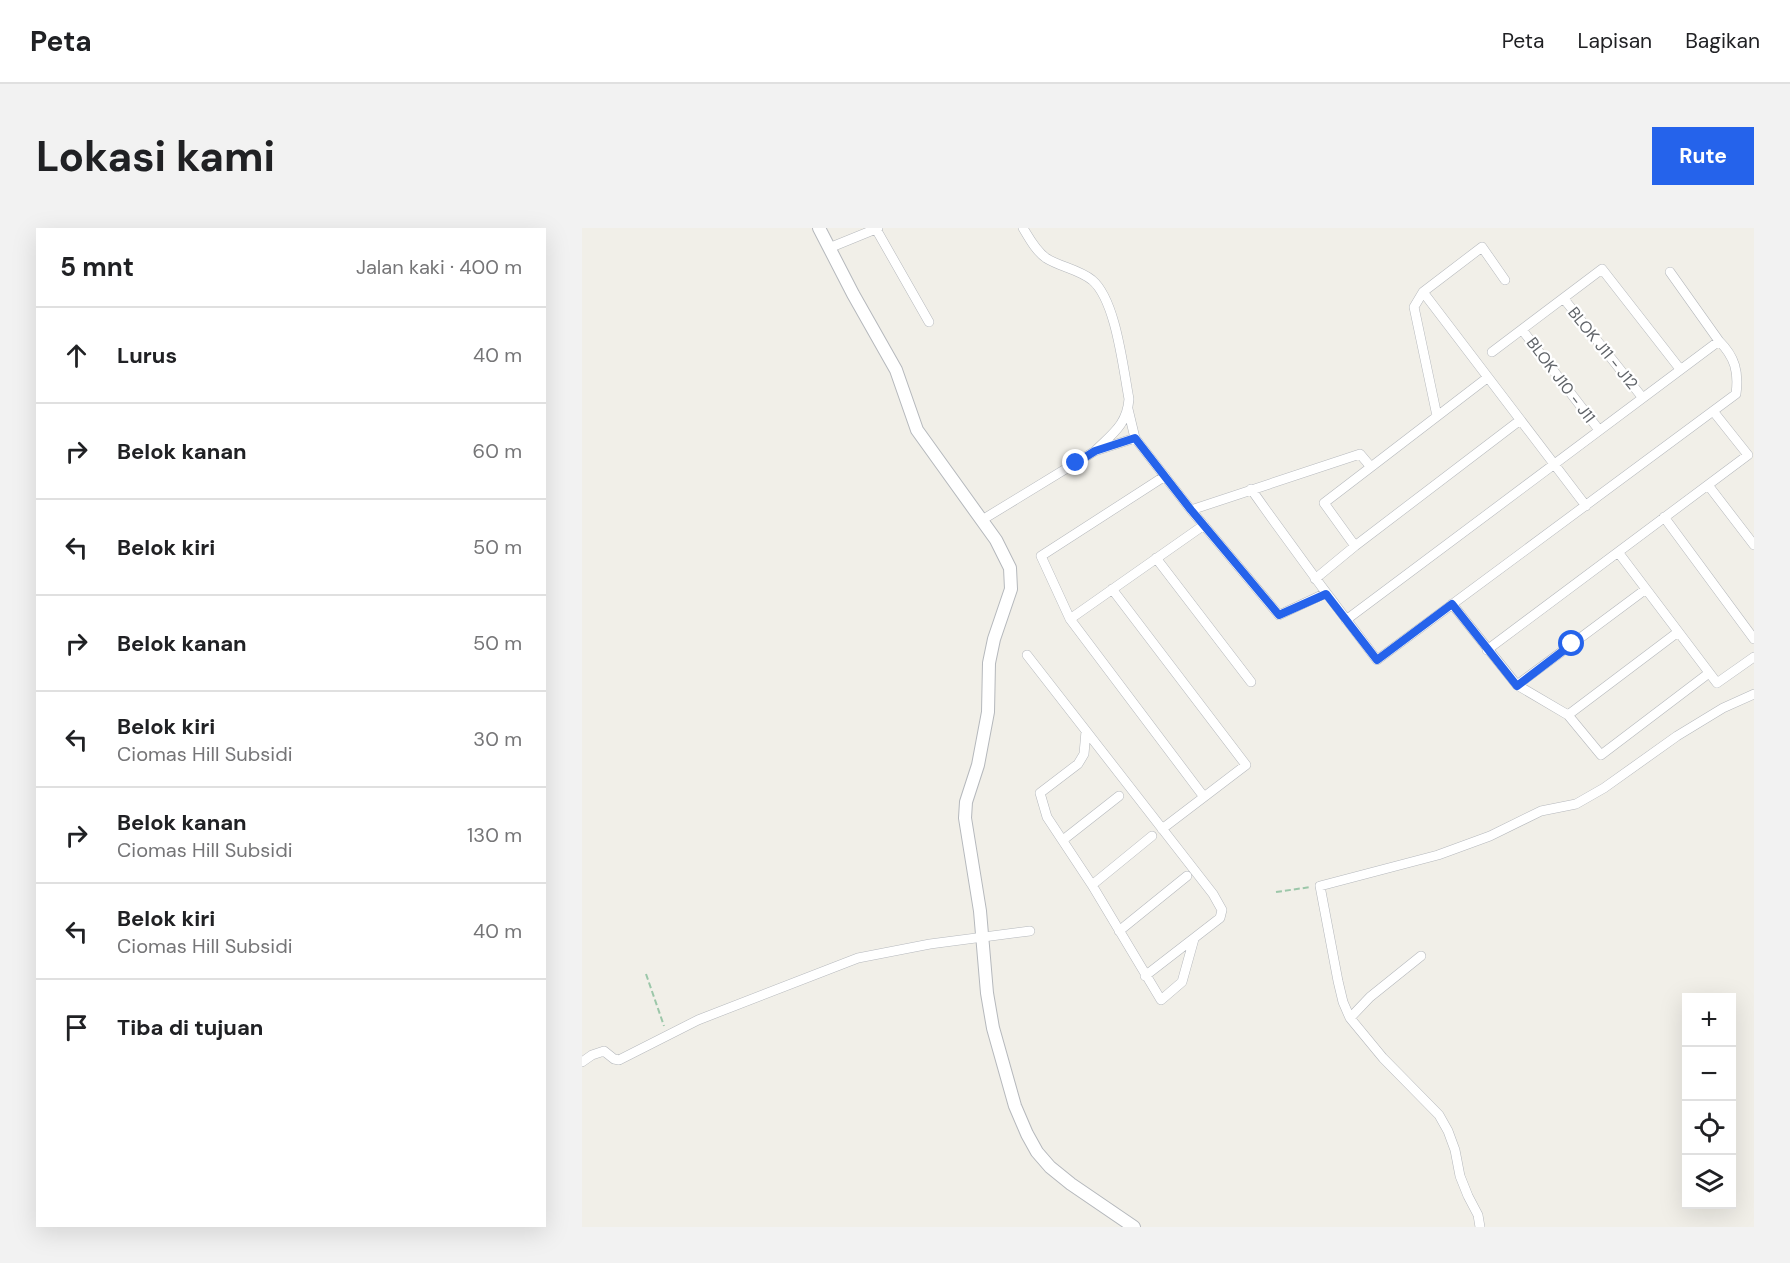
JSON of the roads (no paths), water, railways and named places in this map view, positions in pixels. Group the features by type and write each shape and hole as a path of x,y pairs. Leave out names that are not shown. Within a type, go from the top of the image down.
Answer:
{"street":[{"path":"819,228 896,370 917,430 982,520 1007,559 1010,568 1011,589 994,639 989,663 988,712 978,765 966,802 965,818 983,938 987,993 993,1028 1015,1106 1037,1152 1050,1167 1071,1184 1134,1227"},
{"path":"829,248 877,228 929,322"},
{"path":"1023,228 1047,259 1085,275 1099,288 1116,330 1129,399 1128,409 1124,422 1095,451"},
{"path":"1437,416 1414,307 1423,292 1482,247 1505,280"},
{"path":"1492,352 1523,331 1602,269 1680,369"},
{"path":"1251,489 1326,594 1377,660 1736,394 1738,379 1734,359 1670,272"},
{"path":"1423,292 1586,506"},
{"name":"BLOK J11 - J12","path":"1564,299 1642,397"},
{"name":"BLOK J10 - J11","path":"1523,331 1599,430"},
{"path":"1346,620 1719,341"},
{"path":"1355,546 1324,503 1487,378"},
{"path":"1128,409 1135,438 1191,510 1279,615 1326,594"},
{"path":"1487,650 1748,455 1713,411"},
{"path":"1315,579 1519,421"},
{"path":"982,520 1095,451 1135,438"},
{"path":"1191,510 1360,454 1371,467"},
{"path":"1165,476 1041,556 1070,619 1204,797"},
{"path":"1708,485 1754,545"},
{"path":"1664,517 1754,639"},
{"path":"1070,619 1204,525"},
{"path":"1618,552 1717,683 1754,657"},
{"path":"1156,558 1251,682"},
{"path":"1112,589 1246,765 1162,829"},
{"path":"1517,686 1646,590"},
{"path":"1452,604 1517,686 1568,715 1601,755 1709,673"},
{"path":"1568,715 1678,632"},
{"path":"1027,655 1213,894 1222,910 1220,918 1145,976"},
{"path":"1480,1227 1478,1215 1460,1176 1455,1149 1439,1115 1383,1059 1350,1018 1338,981 1320,886 1429,858 1490,837 1541,811 1576,804 1604,788 1677,736 1723,708 1754,694"},
{"path":"1086,731 1084,754 1078,764 1040,793 1047,817 1092,885 1161,1000 1182,982 1194,938"},
{"path":"1063,840 1119,796"},
{"path":"1092,885 1152,836"},
{"path":"1119,931 1187,876"},
{"path":"582,1062 604,1051 614,1059 620,1059 666,1035 850,960 930,944 1030,931"},
{"path":"1350,1018 1370,997 1421,956"}]}
